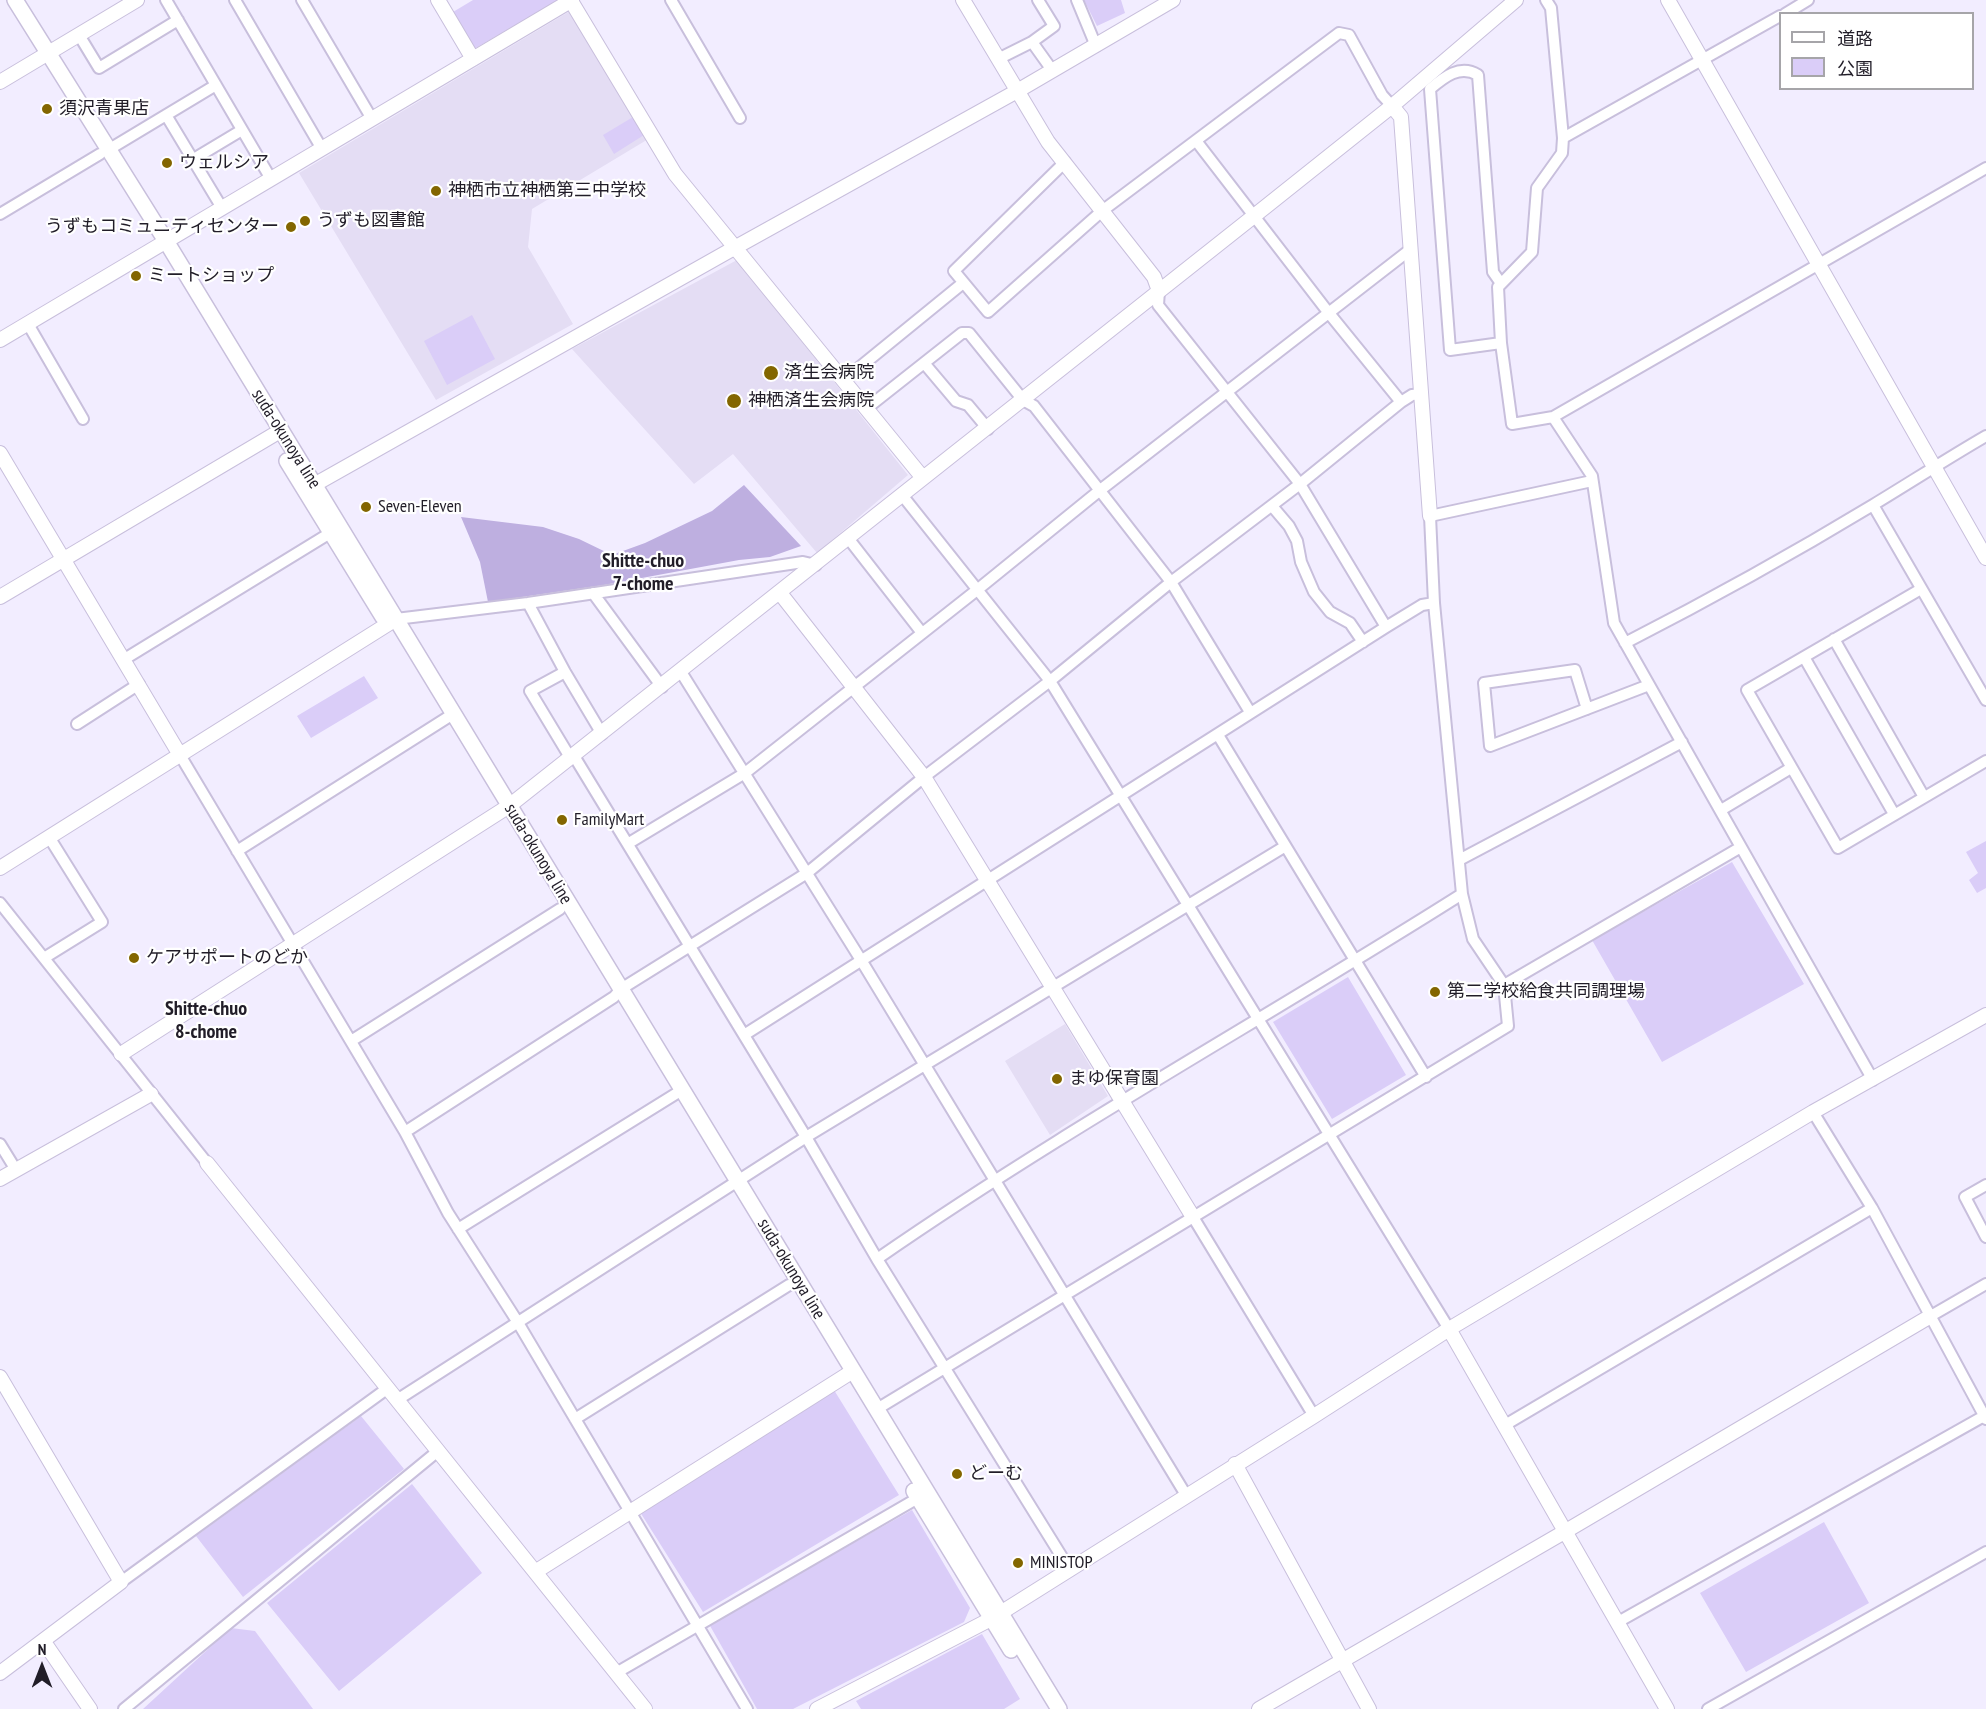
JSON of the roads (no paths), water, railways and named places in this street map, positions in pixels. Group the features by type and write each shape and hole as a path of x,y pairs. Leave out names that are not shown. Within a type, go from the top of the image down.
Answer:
{"main road":[{"name":"suda-okunoya line","path":"5,0 44,56 310,487 849,1373 918,1498 1059,1709"},
{"name":"suda-okunoya line","path":"15,0 44,56"},
{"name":"suda-okunoya line","path":"505,809 560,909 617,993"},
{"name":"suda-okunoya line","path":"733,1184 789,1285 849,1373 877,1409 1047,1709"}],"street":[{"path":"0,82 137,0"},
{"path":"166,0 271,179"},
{"path":"235,0 322,149"},
{"path":"302,0 372,119"},
{"path":"438,0 473,59"},
{"path":"0,340 571,0 675,174 923,478"},
{"path":"671,0 740,118"},
{"path":"963,0 1019,90 1048,142 1154,277 1159,291 1158,305 1300,484 1386,627"},
{"path":"999,59 1032,42 1054,26 1038,0"},
{"path":"1077,0 1096,46"},
{"path":"310,487 1019,90 1173,0"},
{"path":"121,1054 505,809 573,758 1392,106 1516,0"},
{"path":"1546,0 1551,8 1563,138 1562,153 1537,188 1532,252 1500,282 1498,287 1501,343 1512,424 1553,417 1986,168"},
{"path":"1668,0 1986,558"},
{"path":"1788,12 1808,0"},
{"path":"1563,138 1779,17"},
{"path":"79,35 99,68 178,20"},
{"path":"877,1409 1508,1026 1504,985 1473,939 1462,894 1434,603 1430,516 1401,117 1382,95 1349,35 1339,33 1197,142 1102,211 988,312 954,271 1065,162"},
{"path":"1032,42 1052,70"},
{"path":"1500,282 1493,272 1478,75 1471,71 1448,73 1430,88 1450,350 1501,343"},
{"path":"0,214 216,85"},
{"path":"166,115 222,208"},
{"path":"192,160 242,130"},
{"path":"1197,142 1328,312 1401,402"},
{"path":"629,843 745,773 1099,491 1411,249"},
{"path":"844,380 963,283"},
{"path":"28,324 83,419"},
{"path":"867,408 962,333 969,333 1023,400 1034,406 1171,582 1250,712"},
{"path":"924,363 956,401 968,405 988,429"},
{"path":"405,1132 617,993 807,873 924,777 1050,681 1171,582 1272,506 1401,402 1412,395 1421,394"},
{"path":"1553,417 1592,476 1614,623 1873,1080"},
{"path":"0,597 276,433"},
{"path":"1625,643 1701,604 1873,505 1986,436"},
{"path":"0,453 405,1132 458,1229 517,1321 631,1510 747,1709"},
{"path":"1430,516 1592,481"},
{"path":"902,495 1050,681 1449,1329 1667,1709"},
{"path":"1873,505 1986,700"},
{"path":"1272,506 1289,526 1297,541 1301,562 1314,592 1330,612 1350,623 1363,642"},
{"path":"123,660 335,530"},
{"path":"848,538 922,633"},
{"path":"0,868 391,621 803,562 816,564"},
{"path":"1921,589 1747,690 1838,848 1986,761"},
{"path":"593,593 662,687"},
{"path":"780,593 924,777 1314,1416"},
{"path":"528,603 602,734"},
{"path":"744,1035 1422,604 1434,603"},
{"path":"1834,639 1924,797"},
{"path":"1804,657 1894,814"},
{"path":"1587,710 1575,670 1484,683 1490,746 1587,710 1649,685"},
{"path":"565,672 530,691 629,843 877,1259 1070,1570"},
{"path":"681,672 861,960 1186,1495"},
{"path":"77,724 138,684"},
{"path":"237,851 449,716"},
{"path":"1218,735 1426,1077"},
{"path":"1459,860 1682,742"},
{"path":"1721,810 1791,768"},
{"path":"44,958 102,922 49,837"},
{"path":"397,1400 806,1137 1284,846"},
{"path":"1504,985 1741,847"},
{"path":"877,1259 994,1181 1355,962 1462,894"},
{"path":"0,903 151,1095 645,1709"},
{"path":"351,1041 560,909"},
{"path":"817,1709 995,1616 1449,1329 1813,1112 1986,1015"},
{"path":"458,1229 678,1092"},
{"path":"0,1179 151,1095"},
{"path":"1618,1622 1985,1417 1872,1208 1813,1112"},
{"path":"0,1144 16,1170"},
{"path":"1986,1185 1965,1197 1986,1237"},
{"path":"1505,1425 1872,1208"},
{"path":"1259,1709 1566,1532 1986,1284"},
{"path":"575,1419 789,1285"},
{"path":"535,1572 849,1373"},
{"path":"0,1377 121,1582"},
{"path":"0,1673 388,1388"},
{"path":"124,1709 438,1451"},
{"path":"1235,1464 1369,1709"},
{"path":"616,1672 918,1498"},
{"path":"1708,1709 1986,1552"},
{"path":"44,1642 90,1709"}],"place":[{"name":"須沢青果店","path":"47,109"},
{"name":"ウェルシア","path":"167,163"},
{"name":"神栖市立神栖第三中学校","path":"436,191"},
{"name":"うずも図書館","path":"305,221"},
{"name":"うずもコミュニティセンター","path":"291,227"},
{"name":"ミートショップ","path":"136,276"},
{"name":"済生会病院","path":"771,373"},
{"name":"神栖済生会病院","path":"734,401"},
{"name":"Seven-Eleven","path":"366,507"},
{"name":"FamilyMart","path":"562,820"},
{"name":"ケアサポートのどか","path":"134,958"},
{"name":"第二学校給食共同調理場","path":"1435,992"},
{"name":"まゆ保育園","path":"1057,1079"},
{"name":"どーむ","path":"957,1474"},
{"name":"MINISTOP","path":"1018,1563"}],"district":[{"name":"Shitte-chuo 7-chome","path":"643,572"},
{"name":"Shitte-chuo 8-chome","path":"206,1020"}]}
